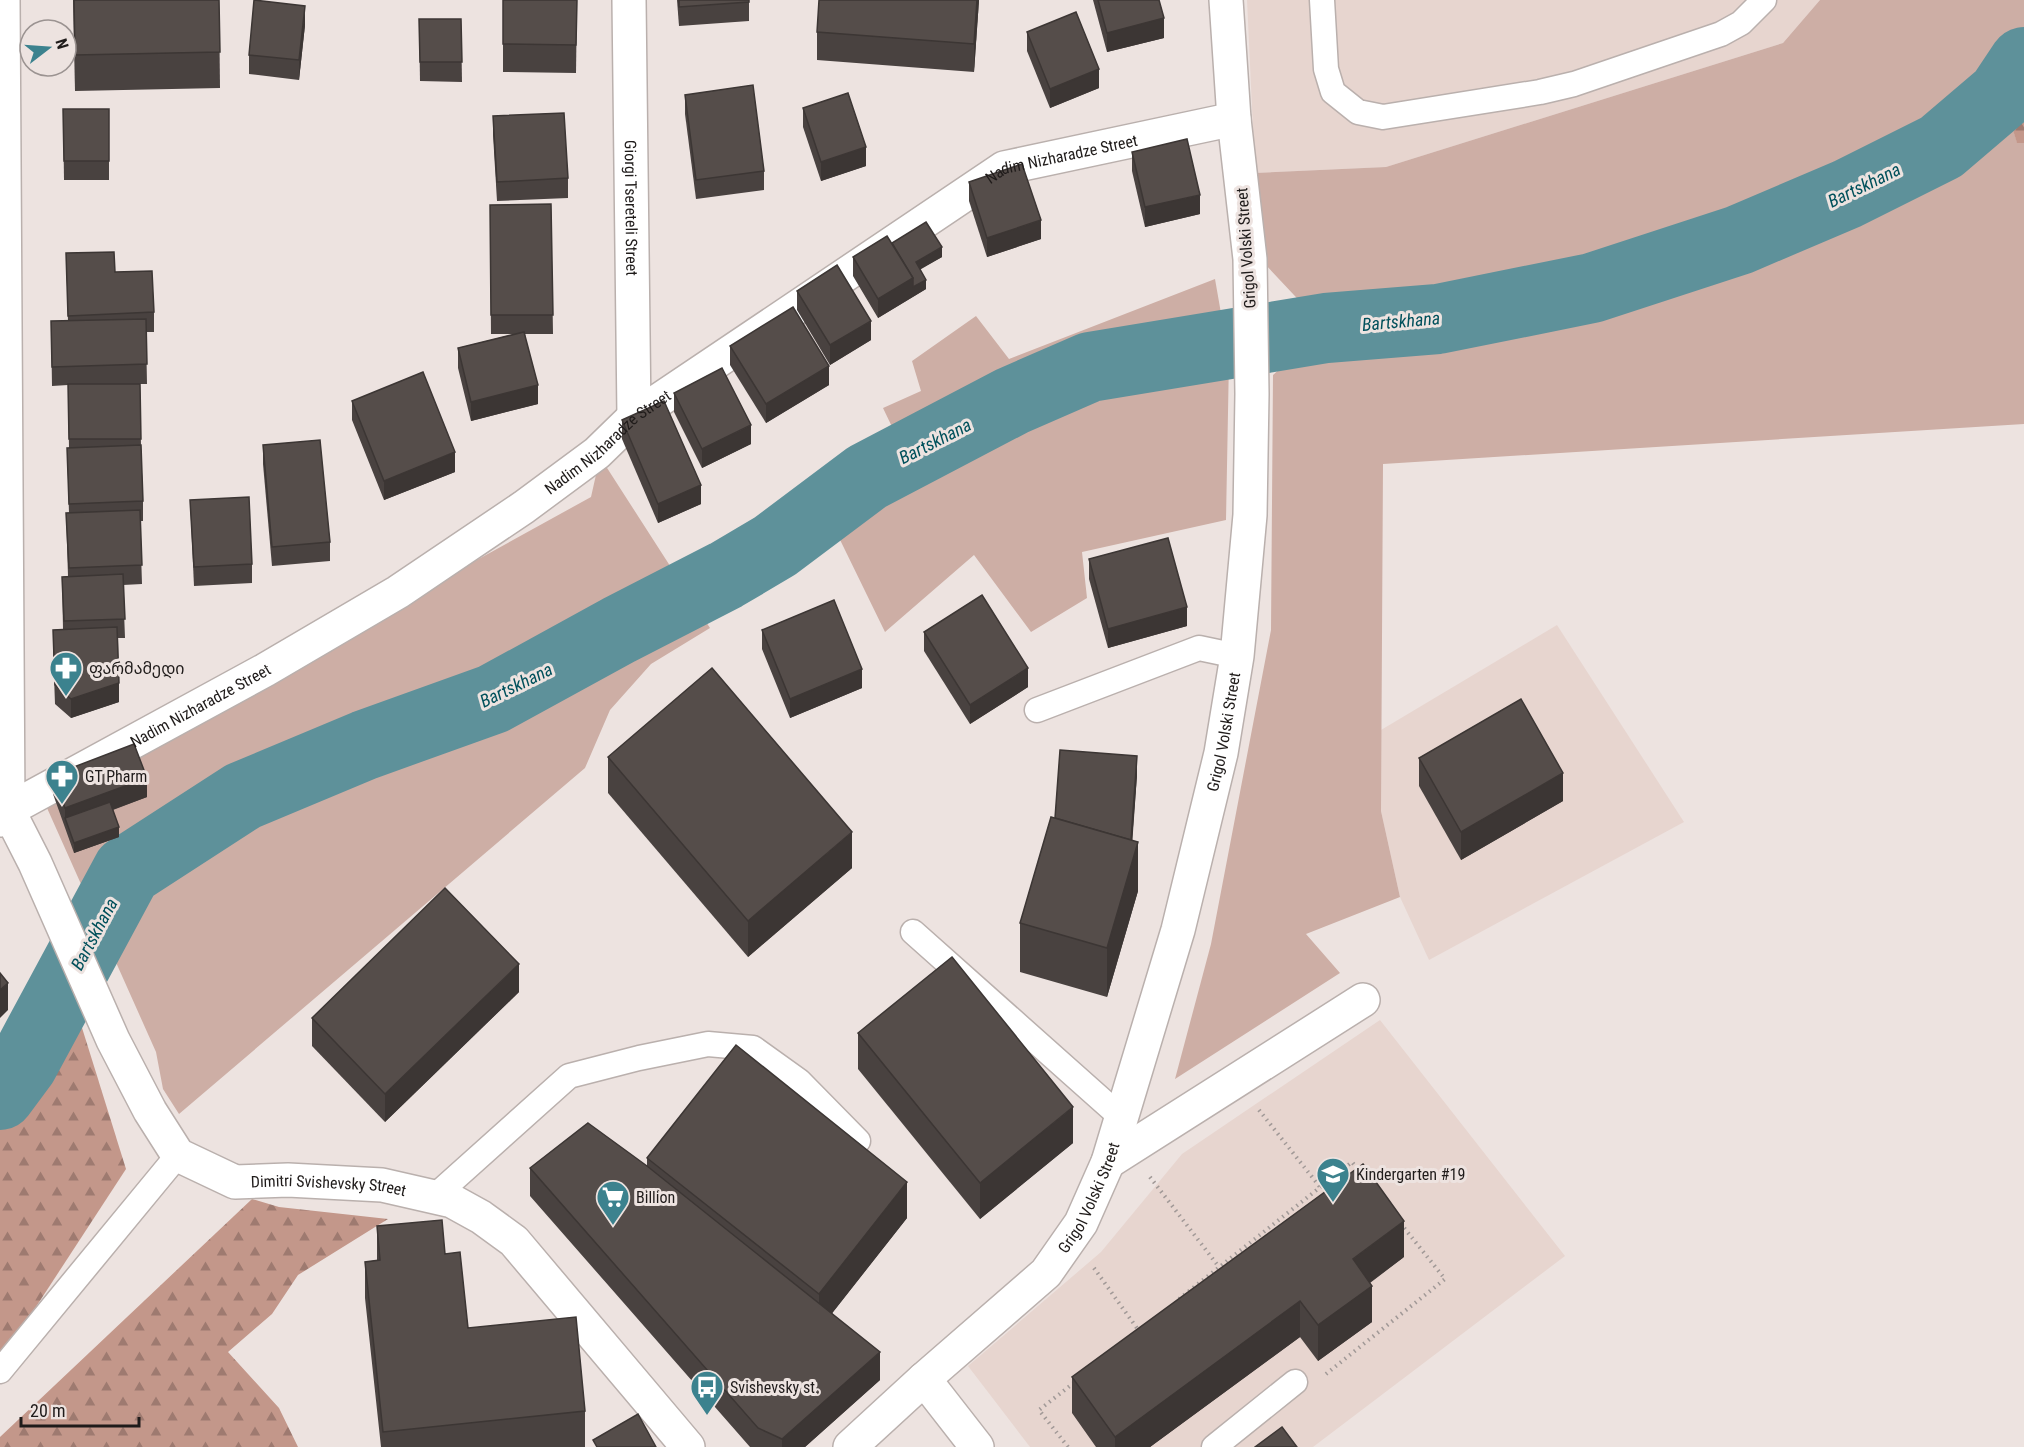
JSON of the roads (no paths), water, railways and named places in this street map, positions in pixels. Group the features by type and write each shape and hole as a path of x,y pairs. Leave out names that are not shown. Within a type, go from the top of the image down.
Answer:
{"street":[{"path":"3,0 4,815 35,863 113,1040 150,1111 178,1155"},
{"name":"Giorgi Tsereteli Street","path":"629,0 634,417"},
{"name":"Grigol Volski Street","path":"924,1379 1046,1273 1081,1223 1118,1156 1122,1118 1178,930 1221,753 1237,656 1250,515 1252,394 1250,259 1234,119 1226,0"},
{"name":"Nadim Nizharadze Street","path":"4,815 265,670 398,592 524,507 597,453 634,417 1004,168 1234,119"},
{"path":"1118,1156 1363,1000"},
{"name":"Dimitri Svishevsky Street","path":"178,1155 235,1182 288,1180 382,1185 452,1201 481,1217 514,1241 688,1447"},
{"path":"849,1447 924,1379 977,1447"}],"lane":[{"path":"1322,0 1326,69 1333,92 1358,112 1383,117 1540,92 1574,84 1721,34 1741,23 1764,0"},
{"path":"1037,710 1199,648 1237,656"},
{"path":"913,932 1122,1118"},
{"path":"434,1197 569,1076 639,1058 708,1044 753,1048 799,1081 858,1141"},
{"path":"0,1371 178,1155"},
{"path":"1214,1447 1295,1382"}],"waterway":[{"name":"Bartskhana","path":"0,1095 23,1064 127,871 243,796 365,745 493,699 726,575 775,546 867,477 1012,401 1090,367 1326,328 1438,319 1592,288 1739,240 1847,194 1941,147 2002,95 2024,62"}],"place":[{"name":"ფარმამედი","path":"66,697"},
{"name":"GT Pharm","path":"62,805"},
{"name":"Kindergarten #19","path":"1333,1203"},
{"name":"Billion","path":"613,1226"},
{"name":"Svishevsky st.","path":"707,1416"}]}
